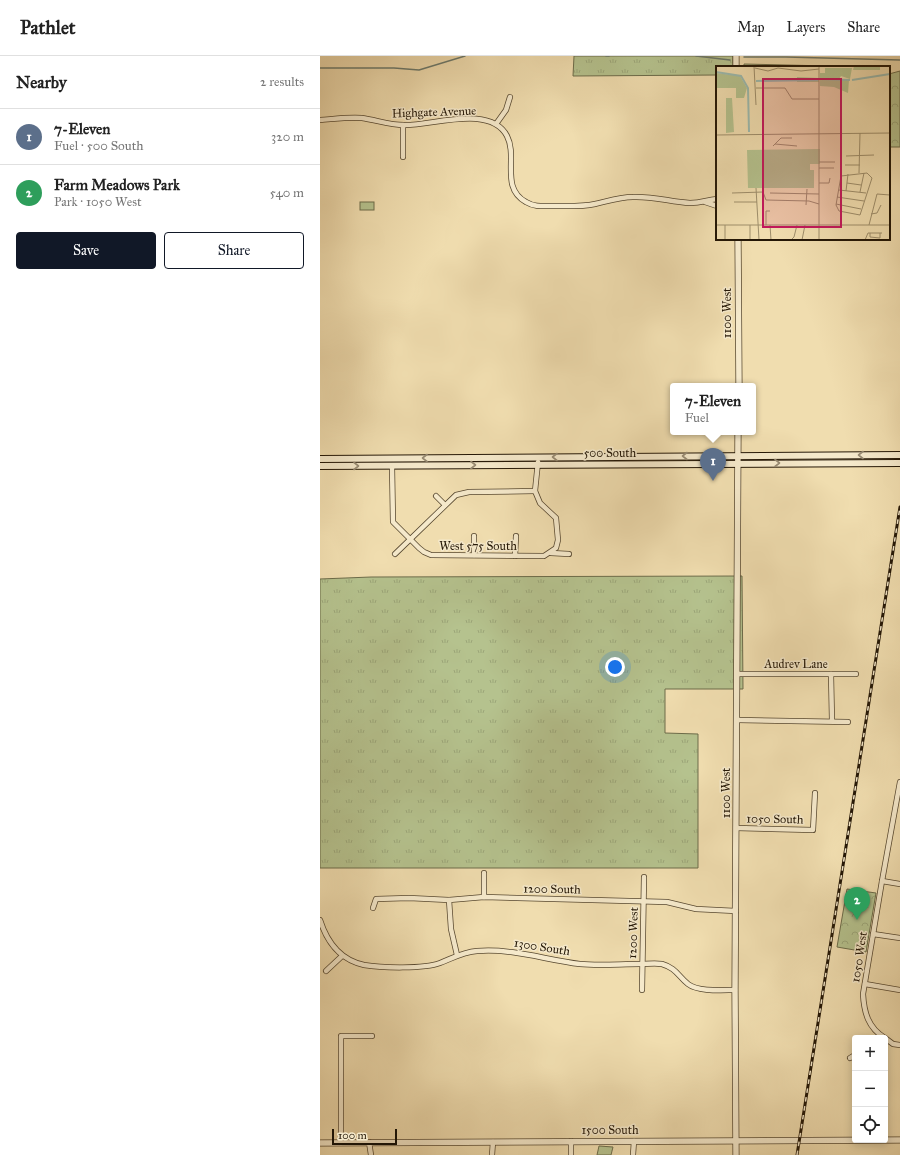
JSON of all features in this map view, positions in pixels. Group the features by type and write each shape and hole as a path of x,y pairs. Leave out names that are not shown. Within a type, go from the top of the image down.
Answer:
{"main road":[{"name":"500 South","path":"320,459 900,455"},
{"name":"500 South","path":"320,466 900,463"}],"street":[{"path":"510,97 506,110 496,124 505,133 510,145 511,177 514,190 522,200 527,203 539,206 573,206 588,205 634,196 655,197 686,202 705,202 716,199"},
{"name":"Highgate Avenue","path":"320,120 351,117 403,125 462,119 486,121 496,124"},
{"path":"403,125 403,157"},
{"path":"705,202 716,206"},
{"name":"1100 West","path":"738,240 739,383"},
{"name":"1100 West","path":"736,1155 735,990 738,435"},
{"path":"538,457 535,491 540,503 556,518 558,540 556,548 551,553"},
{"name":"West 575 South","path":"392,466 393,522 424,552 431,555 440,556 544,556 551,553 570,554"},
{"path":"395,554 456,495 462,493 535,491"},
{"path":"436,496 445,505"},
{"path":"474,536 474,555"},
{"path":"515,556 516,536"},
{"name":"Audrev Lane","path":"737,674 856,674"},
{"path":"831,674 832,721"},
{"path":"737,720 848,722"},
{"name":"1050 West","path":"881,1035 870,1024 865,1013 863,994 872,934 900,782"},
{"name":"1050 South","path":"736,828 813,830 815,793"},
{"path":"484,873 484,897"},
{"name":"1200 West","path":"642,990 644,877"},
{"path":"882,881 900,884"},
{"name":"1200 South","path":"373,908 376,899 408,898 449,900 484,897 667,902 696,909 736,911"},
{"path":"449,900 451,929 457,955"},
{"path":"320,920 327,938 342,956 326,971"},
{"path":"872,934 900,938"},
{"name":"1300 South","path":"342,956 364,964 392,967 408,967 439,963 457,955 478,950 521,953 580,964 661,964 676,970 689,985 712,991 735,990"},
{"path":"864,984 900,990"},
{"path":"340,1143 341,1036 372,1036"},
{"path":"888,1040 894,1044 900,1045"},
{"name":"1500 South","path":"320,1143 900,1140"},
{"path":"570,1141 571,1155"},
{"path":"632,1155 634,1141"},
{"path":"369,1142 371,1155"},
{"path":"492,1155 493,1142"}],"green space":[{"path":"574,56 733,56 733,66 716,66 716,75 573,76"},
{"path":"744,64 828,66 744,66"},
{"path":"900,71 900,147 890,147 890,74"},
{"path":"360,202 374,202 374,210 360,210"},
{"path":"742,576 743,689 665,689 665,733 698,734 698,868 320,868 320,579 371,577"},
{"path":"847,889 876,893 866,952 837,947"},
{"path":"599,1146 613,1147 611,1155 597,1155"}],"waterway":[{"path":"320,68 394,68 419,70 465,56"},
{"path":"696,56 730,60"},
{"path":"744,57 900,60"}],"railway":[{"path":"797,1155 900,507"}],"place":[{"name":"7-Eleven","path":"713,481"},
{"name":"Farm Meadows Park","path":"857,920"}]}
